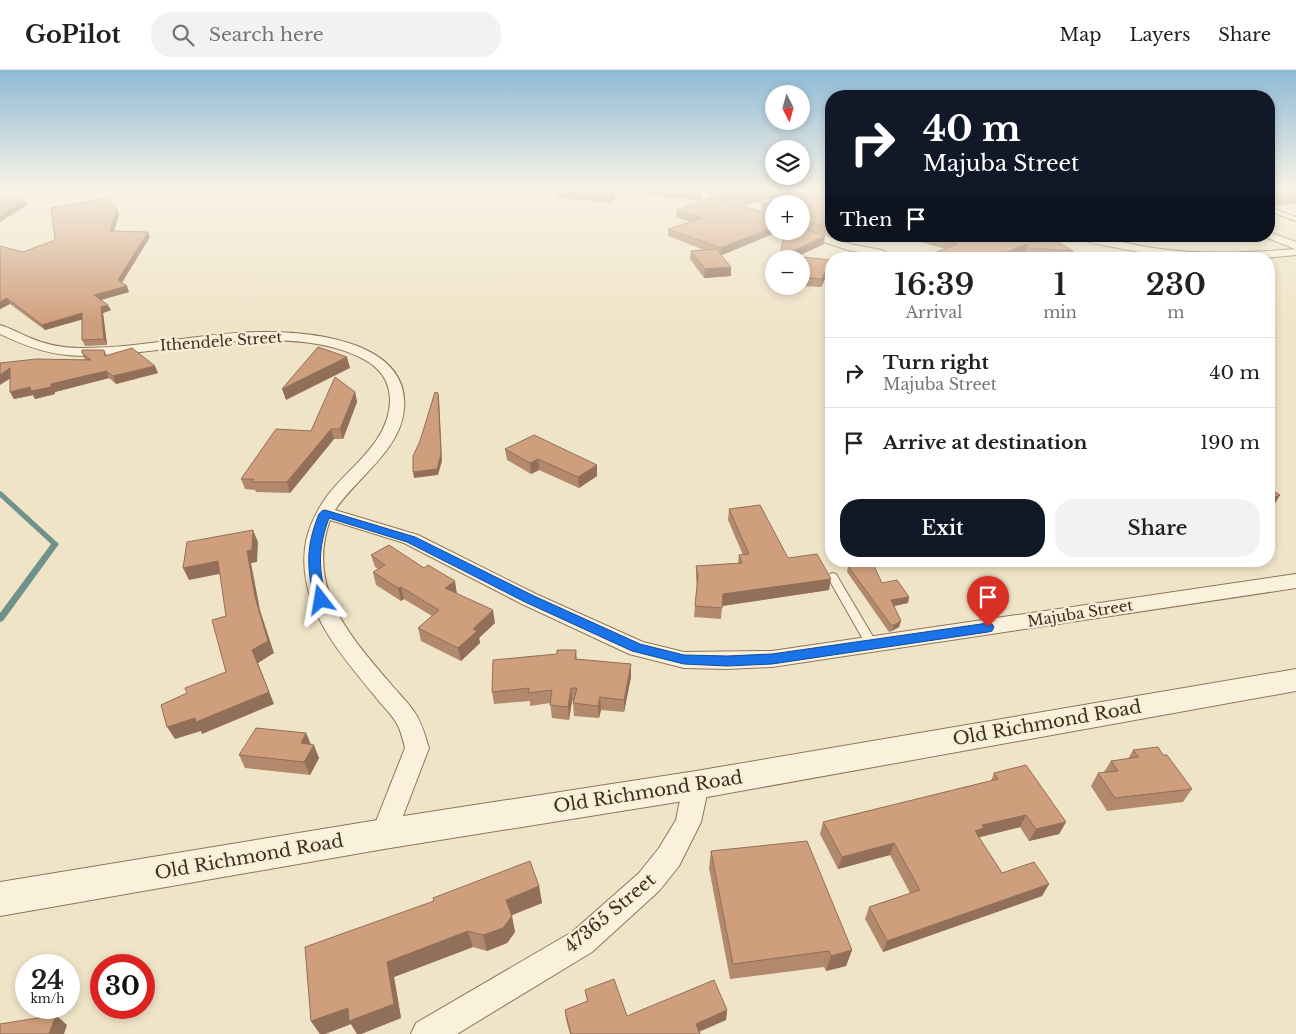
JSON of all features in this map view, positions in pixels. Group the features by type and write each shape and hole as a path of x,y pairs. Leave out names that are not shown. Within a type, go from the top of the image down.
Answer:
{"street":[{"path":"810,233 825,238"},
{"path":"1275,237 1296,246"},
{"path":"835,242 852,248 876,252"},
{"path":"1108,242 1134,248 1169,252"},
{"path":"1275,254 1296,252"},
{"name":"Ithendele Street","path":"0,329 34,345 48,349 74,352 266,336 298,337 329,341 368,356 385,367 396,383 399,398 396,419 387,439 342,488 325,513 316,536 314,554 314,577 330,623 407,720 417,748 384,834"},
{"name":"Majuba Street","path":"325,513 411,539 529,599 637,648 684,660 772,659 1296,581"},
{"name":"Old Richmond Road","path":"0,899 384,834 696,785 1296,680"},
{"name":"47365 Street","path":"428,1034 582,942 649,882 669,857 688,822 696,785"}],"lane":[{"path":"832,576 872,645"}],"building":[{"path":"54,233 147,233 118,280 127,286 94,295 108,305 101,307 104,339 82,340 82,313 42,325 7,298 0,302 0,246 23,252 55,240"},
{"path":"679,233 759,233 721,248"},
{"path":"810,233 825,236 795,250 781,250 783,240 810,240"},
{"path":"951,242 1058,242 1073,251 1029,248 1027,244 1007,252 937,252 958,244"},
{"path":"716,249 731,267 705,269 691,251"},
{"path":"810,258 825,259 825,273 822,279 810,278"},
{"path":"318,347 347,357 282,389"},
{"path":"132,348 155,366 113,376 106,371 51,384 51,387 31,391 30,387 10,392 10,368 0,375 0,363 36,359 91,360 82,353 82,350 104,350 105,356"},
{"path":"335,377 355,392 340,429 331,429 287,482 252,482 254,479 241,479 276,429 311,431"},
{"path":"435,392 438,393 441,454 437,469 413,472 413,456 420,441"},
{"path":"534,435 597,465 578,477 538,459 530,463 505,449"},
{"path":"760,505 788,558 817,554 831,579 723,594 722,608 695,606 698,575 696,566 742,563 739,555 749,554 729,509"},
{"path":"253,530 252,550 247,551 255,597 268,641 252,650 269,692 196,722 195,718 167,727 161,705 187,693 185,688 226,672 212,620 226,616 218,561 183,568 187,542"},
{"path":"389,545 424,568 428,565 455,581 445,588 493,610 473,629 477,631 458,648 418,628 439,610 373,572 385,565 371,555"},
{"path":"849,567 874,567 882,583 897,580 909,597 891,600 901,621 891,625"},
{"path":"557,650 576,650 575,659 631,664 624,700 600,697 598,706 573,703 577,688 571,688 568,707 550,705 552,690 528,693 529,688 492,692 493,660 557,654"},
{"path":"256,728 306,733 301,743 314,745 304,762 239,755"},
{"path":"1158,747 1163,755 1167,755 1192,789 1115,798 1098,773 1118,771 1111,761 1139,757 1133,750"},
{"path":"1026,765 1066,822 1036,829 1026,815 982,825 984,828 975,831 1002,873 1034,862 1049,884 887,941 869,907 920,890 894,843 842,857 823,822 998,779 994,773"},
{"path":"807,841 852,950 831,956 829,951 733,964 711,851"},
{"path":"530,861 539,886 506,900 512,916 503,928 483,935 468,931 387,962 394,1004 349,1021 348,1008 311,1021 305,947 434,901 433,898"},
{"path":"614,979 627,1016 714,980 727,1010 696,1024 700,1034 571,1034 565,1010 588,1001 585,990"},
{"path":"31,1019 55,1019 49,1034 0,1034 0,1024"}],"waterway":[{"path":"0,493 55,544 0,619"}],"route":[{"path":"321,600 314,577 314,554 316,536 325,513 411,539 529,599 637,648 684,660 772,659 988,627"}]}
